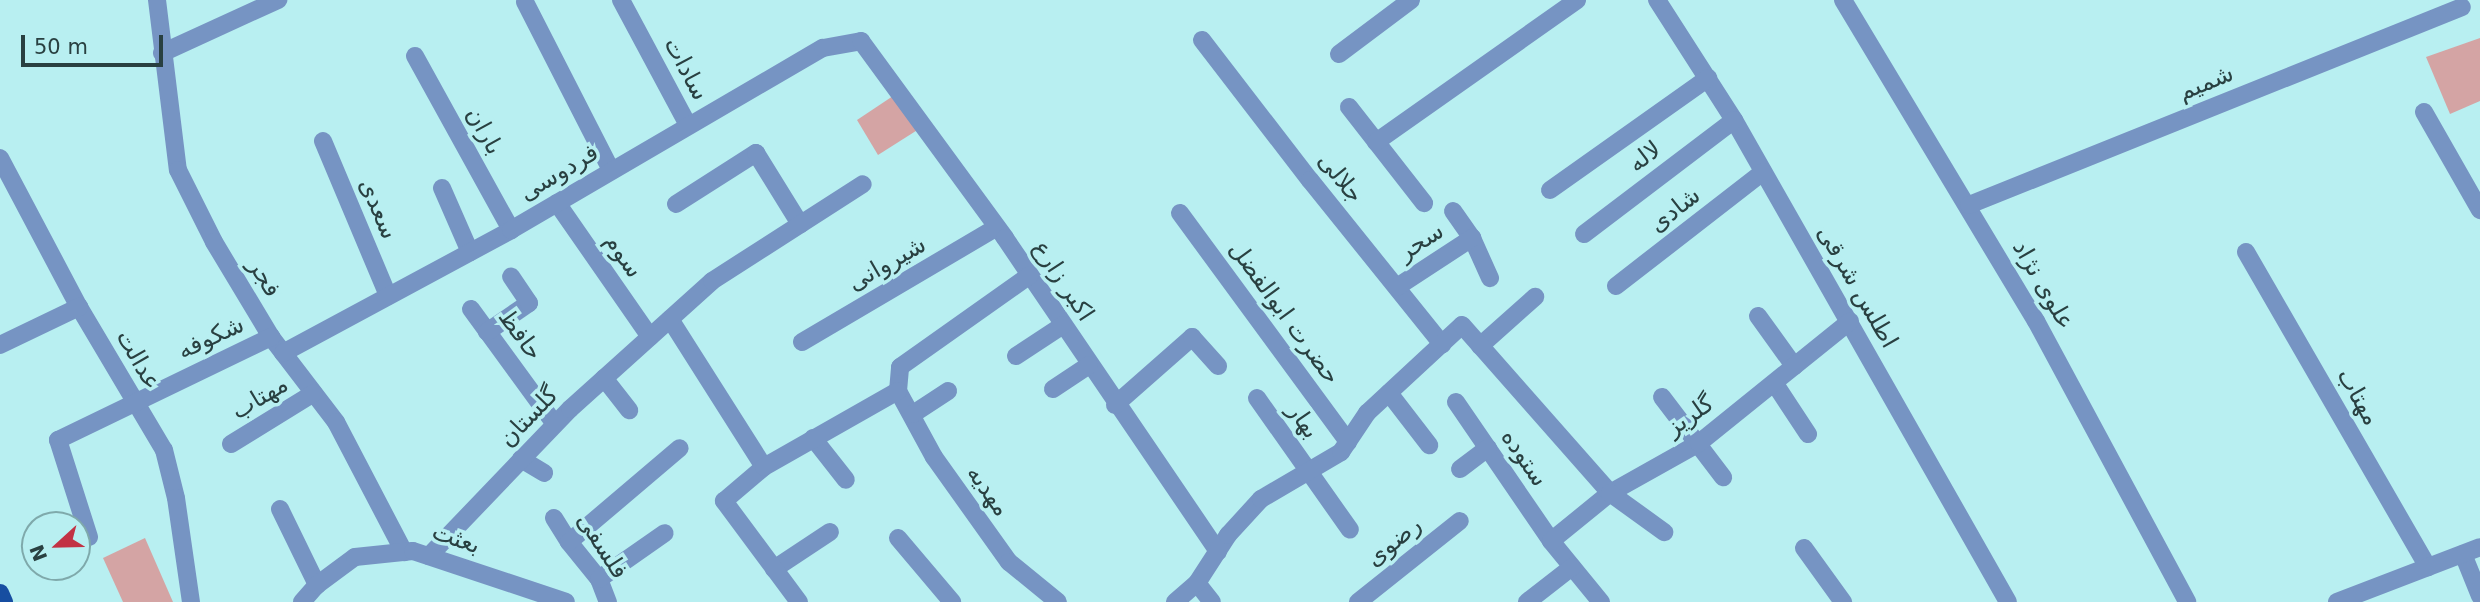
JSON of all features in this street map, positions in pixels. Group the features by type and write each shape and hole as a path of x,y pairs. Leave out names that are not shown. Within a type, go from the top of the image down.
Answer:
{"main road":[{"path":"0,593 2,602"}],"street":[{"name":"فجر","path":"157,0 178,170 214,242 271,337 337,422 404,552"},
{"name":"سادات","path":"621,0 688,125"},
{"path":"1339,54 1411,0"},
{"path":"1376,142 1577,0"},
{"name":"اطلس شرقی","path":"1657,0 1734,120 2008,602"},
{"name":"علوی نژاد","path":"1843,0 1969,205 2116,465 2187,602"},
{"path":"163,53 271,2"},
{"path":"525,2 611,170"},
{"name":"شمیم","path":"1969,205 2462,6"},
{"name":"جلالی","path":"1202,40 1442,344"},
{"name":"فردوسی","path":"283,353 511,230 822,48 861,41"},
{"name":"اکبر زارع","path":"861,41 1030,275 1115,405 1218,551"},
{"name":"باران","path":"415,56 511,230"},
{"path":"1550,190 1708,78"},
{"path":"1349,107 1424,203"},
{"path":"2424,112 2480,210"},
{"name":"لاله","path":"1584,234 1734,120"},
{"name":"سعدی","path":"323,141 388,296"},
{"path":"676,204 756,153 800,224"},
{"name":"عدالت","path":"0,158 79,307 164,450 176,498 191,602"},
{"name":"شادی","path":"1616,286 1763,172"},
{"name":"گلستان","path":"429,556 555,424 712,281 863,184"},
{"path":"442,188 470,252"},
{"name":"سوم","path":"557,203 650,337"},
{"path":"1453,211 1472,238 1490,278"},
{"name":"حضرت ابوالفضل","path":"1180,214 1348,442"},
{"name":"شیروانی","path":"802,342 997,228"},
{"name":"سحر","path":"1396,287 1472,238"},
{"name":"مهتاب","path":"2246,252 2428,567"},
{"path":"799,602 724,501 734,488 764,467 898,391 900,368 1030,275"},
{"path":"487,332 529,303 511,276"},
{"path":"1480,346 1535,297"},
{"path":"0,345 79,307"},
{"name":"حافظ","path":"471,309 555,424"},
{"path":"1758,316 1794,366"},
{"path":"670,319 764,467"},
{"name":"گلریز","path":"1551,541 1610,494 1699,443 1850,321"},
{"path":"1016,356 1063,325"},
{"path":"1175,602 1198,583 1228,535 1261,499 1341,452 1367,413 1462,325 1610,494 1664,532"},
{"name":"شکوفه","path":"81,511 58,440 133,401 271,337"},
{"path":"1115,405 1192,337 1218,366"},
{"path":"1053,389 1089,365"},
{"path":"604,378 629,410"},
{"path":"1774,384 1808,433"},
{"name":"مهدیه","path":"898,391 913,414 934,457 1009,562 1058,602"},
{"path":"913,414 948,391"},
{"name":"مهتاب","path":"231,444 314,393"},
{"path":"1389,393 1429,445"},
{"path":"1661,397 1723,477"},
{"name":"بهار","path":"1257,398 1350,530"},
{"name":"ستوده","path":"1457,402 1551,541 1601,602"},
{"path":"813,438 846,480"},
{"path":"569,542 680,448"},
{"path":"1460,469 1488,448"},
{"path":"522,459 544,473"},
{"path":"281,509 317,585"},
{"name":"فلسفی","path":"554,517 569,542 599,579 608,602"},
{"name":"رضوی","path":"1358,602 1460,521"},
{"path":"774,569 830,532"},
{"path":"599,579 665,533"},
{"path":"898,538 952,602"},
{"path":"1804,548 1843,602"},
{"name":"بعثت","path":"303,602 317,585 355,557 413,551 566,602"},
{"path":"2337,602 2471,551 2480,596"},
{"path":"1527,602 1572,567"},
{"path":"1198,583 1212,602"}],"building":[{"path":"2480,38 2480,101 2450,114 2426,57"},
{"path":"893,96 919,129 878,155 857,120"},
{"path":"145,538 173,602 123,602 103,558"}]}
